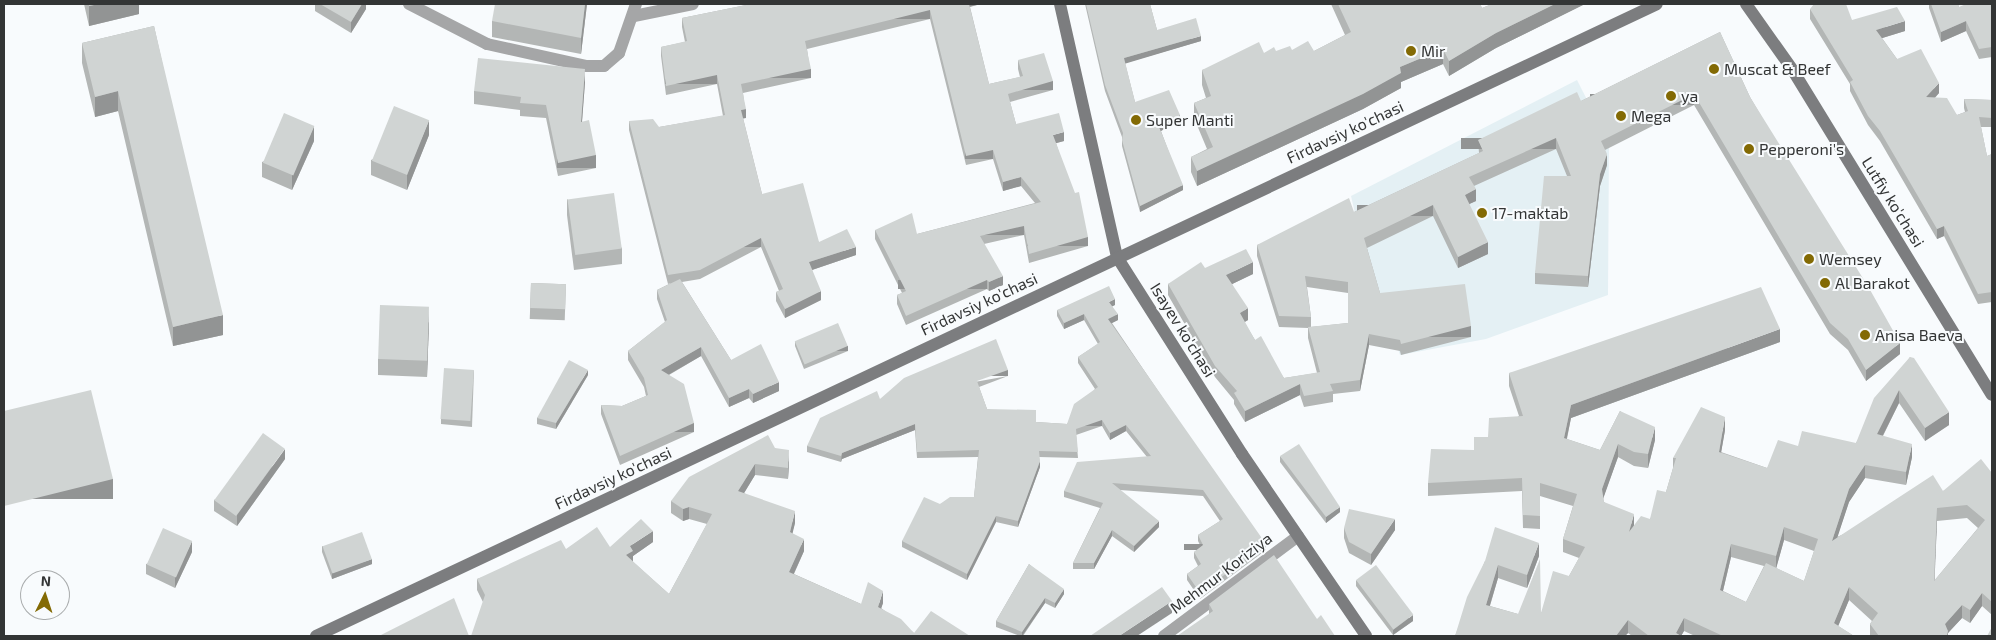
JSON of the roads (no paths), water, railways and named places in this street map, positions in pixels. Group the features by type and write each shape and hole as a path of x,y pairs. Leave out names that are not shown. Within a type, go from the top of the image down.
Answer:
{"main road":[{"name":"Isayev ko'chasi","path":"1060,4 1117,257 1298,536 1366,636"},
{"name":"Firdavsiy ko'chasi","path":"316,636 1657,4"},
{"name":"Lutfiy ko'chasi","path":"1746,4 1792,69 1992,395"}],"street":[{"path":"409,4 486,44 586,66 604,66 619,53 635,10 693,4"},
{"name":"Mehmur Koriziya","path":"1164,636 1298,536"}],"place":[{"name":"Mir","path":"1411,51"},
{"name":"Muscat & Beef","path":"1714,69"},
{"name":"ya","path":"1671,96"},
{"name":"Mega","path":"1621,116"},
{"name":"Super Manti","path":"1136,120"},
{"name":"Pepperoni's","path":"1749,149"},
{"name":"17-maktab","path":"1482,213"},
{"name":"Wemsey","path":"1809,259"},
{"name":"Al Barakot","path":"1825,283"},
{"name":"Anisa Baeva","path":"1865,335"}]}
